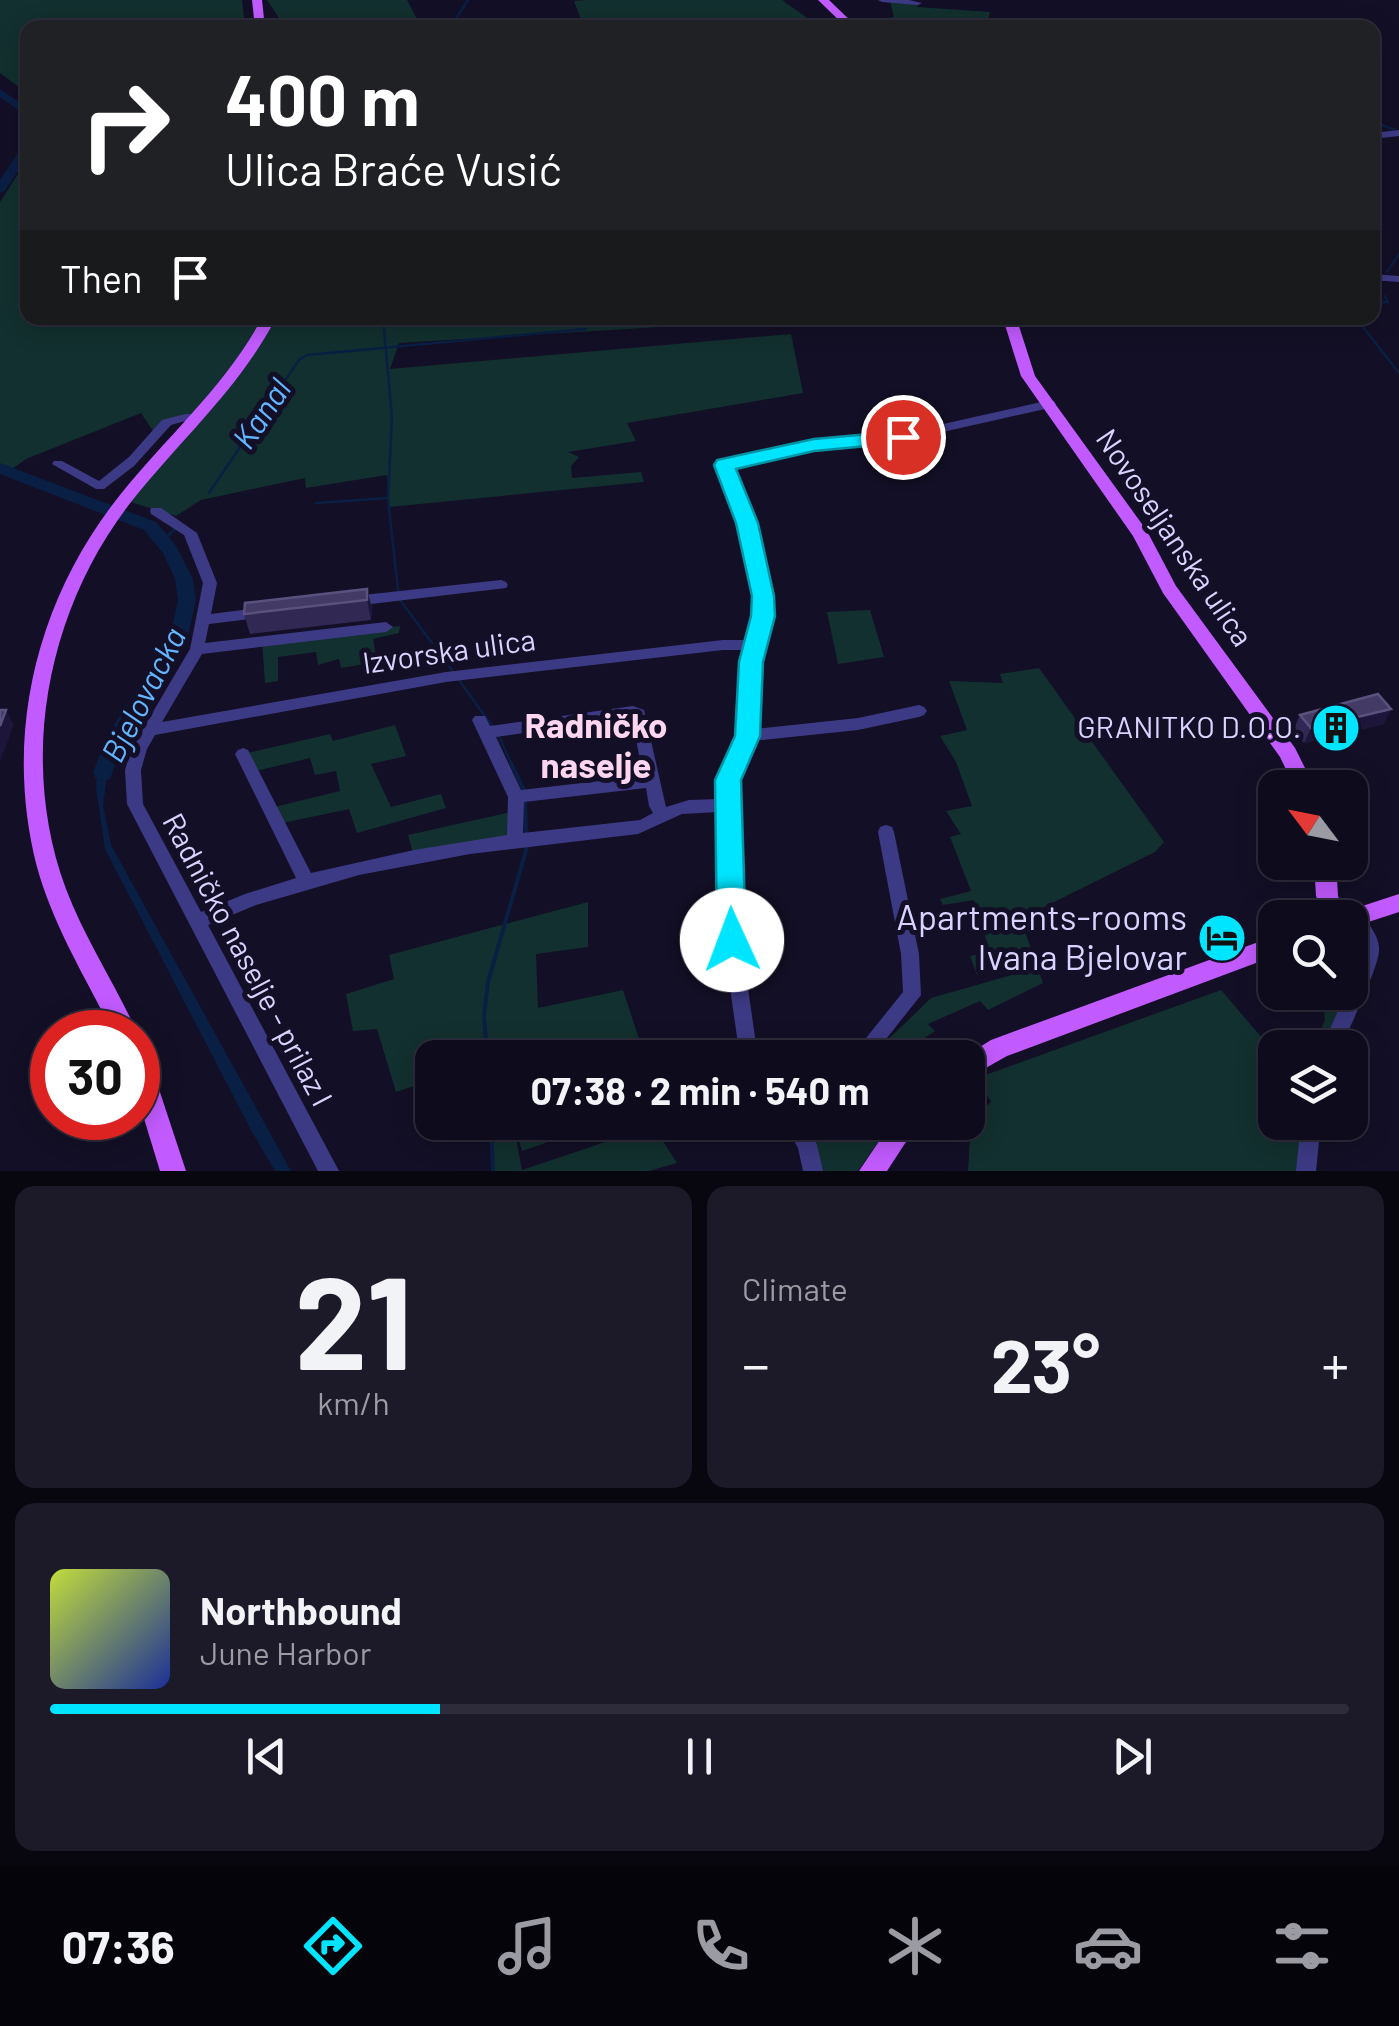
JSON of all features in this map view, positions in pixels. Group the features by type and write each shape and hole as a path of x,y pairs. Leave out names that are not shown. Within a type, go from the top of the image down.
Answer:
{"main road":[{"path":"825,0 845,20"},
{"path":"114,1010 66,916 48,868 36,814 30,754 34,702 48,644 75,578 110,521 124,500 241,369 266,325"},
{"name":"Novoseljanska ulica","path":"1010,325 1028,376 1141,535 1169,589 1288,753 1296,770"},
{"path":"1368,912 1399,902"},
{"path":"985,1057 999,1048 1258,952"},
{"path":"160,1133 172,1171"},
{"path":"872,1171 894,1140"}],"street":[{"path":"882,0 918,3"},
{"path":"746,1040 732,940 726,806 732,766 747,736 750,676 763,616 747,523 724,465 814,445 903,437 1050,404"},
{"path":"58,464 100,486 128,465 158,426 177,418 198,418"},
{"name":"Radničko naselje - prilaz I","path":"156,511 182,524 198,547 210,583 198,649 151,730 133,770 135,804 328,1171"},
{"path":"346,602 501,585"},
{"path":"204,620 275,611"},
{"path":"198,649 386,627"},
{"name":"Izvorska ulica","path":"151,730 446,676 722,644 756,644"},
{"path":"747,736 858,724 919,711"},
{"path":"515,840 516,796 484,726 639,714 656,806 663,814"},
{"path":"243,754 306,880"},
{"path":"516,796 651,782"},
{"path":"199,921 306,880 515,840 638,827 653,824 663,814 700,805 726,806"},
{"path":"874,1040 912,995 910,954 886,832"},
{"path":"803,1140 814,1171"},
{"path":"1306,1171 1309,1140"}],"green space":[{"path":"0,0 242,0 244,20 20,20 20,88 0,73"},
{"path":"267,0 407,0 417,20 280,20"},
{"path":"782,0 810,20 581,20 574,1"},
{"path":"890,1 918,3 917,7 990,12 988,20 875,20 894,17"},
{"path":"20,171 20,325 676,326 399,343 390,369 791,334 803,393 627,423 636,441 568,452 579,457 571,466 572,478 641,472 644,482 389,507 387,475 306,488 305,478 201,500 176,516 124,500 198,418 164,421 153,431 141,413 26,459 8,472 0,468 0,202"},
{"path":"870,610 884,657 838,664 827,612"},
{"path":"400,626 399,633 373,639 377,662 341,668 339,659 318,665 316,652 278,657 278,681 265,683 262,641"},
{"path":"1039,668 1164,842 1155,852 1040,909 1047,923 1024,929 1043,983 988,1010 980,1001 928,1024 935,1031 922,1040 888,1040 931,998 1022,972 1014,960 977,975 970,956 990,952 974,900 943,905 940,899 971,891 950,837 961,834 946,811 972,806 956,762 940,736 967,730 949,681 1003,683 1000,674"},
{"path":"395,725 406,756 371,764 391,807 441,794 446,808 357,833 349,809 278,824 270,808 340,791 336,771 315,775 310,758 252,772 243,754 330,734 333,741"},
{"path":"516,811 515,840 414,857 408,835"},
{"path":"588,902 588,947 536,954 538,1008 623,990 639,1040 415,1040 415,1086 396,1092 377,1029 353,1031 346,994 394,979 389,955"},
{"path":"1221,990 1258,1033 1258,1140 1309,1140 1306,1171 968,1171 970,1140 985,1140 985,1107 991,1102 985,1092 985,1075"},
{"path":"1324,1010 1345,1010 1337,1030 1321,1030"},
{"path":"492,1140 516,1140 522,1170 611,1140 662,1140 677,1163 649,1171 493,1171"},
{"path":"519,1140 554,1140 522,1151"},
{"path":"815,1140 879,1140 858,1171 820,1171"}],"water":[{"path":"110,754 103,805 111,845 291,1171 275,1171 251,1130 105,849 96,787 97,775"}],"building":[{"path":"367,589 367,600 244,614 245,603"},
{"path":"1378,694 1391,709 1311,728 1300,715"}],"waterway":[{"name":"Kanal","path":"455,20 468,0"},
{"name":"Bjelovacka","path":"0,92 20,108"},
{"path":"1380,124 1395,130"},
{"name":"Bjelovacka","path":"0,189 20,158"},
{"path":"1387,272 1399,254"},
{"path":"1380,302 1388,302 1385,296"},
{"name":"Kanal","path":"384,325 386,348"},
{"path":"1361,325 1399,373"},
{"name":"Kanal","path":"386,348 586,329"},
{"name":"Kanal","path":"209,493 299,360 307,355 386,348"},
{"name":"Radničko naselje","path":"386,348 392,417 388,498"},
{"name":"Bjelovacka","path":"0,468 150,526 170,550 184,579 187,600 179,636 113,743 103,773"},
{"path":"316,503 388,498"},
{"name":"Radničko naselje","path":"388,498 398,590"},
{"path":"163,540 175,529"},
{"name":"Radničko naselje","path":"400,600 452,670"},
{"name":"Radničko naselje","path":"459,680 492,726"},
{"name":"Radničko naselje","path":"498,734 512,765"},
{"name":"Radničko naselje","path":"511,763 524,790"},
{"name":"Radničko naselje","path":"525,802 526,833"},
{"name":"Radničko naselje","path":"486,1040 488,982 527,847"},
{"name":"Radničko naselje","path":"492,1140 493,1171"}],"place":[{"name":"GRANITKO D.O.O.","path":"1336,728"},
{"name":"Apartments-rooms Ivana Bjelovar","path":"1222,938"}],"district":[{"name":"Radničko naselje","path":"596,746"}],"route":[{"path":"732,940 728,780 747,736 751,662 763,616 763,596 747,523 724,465 814,445 903,437"}]}
